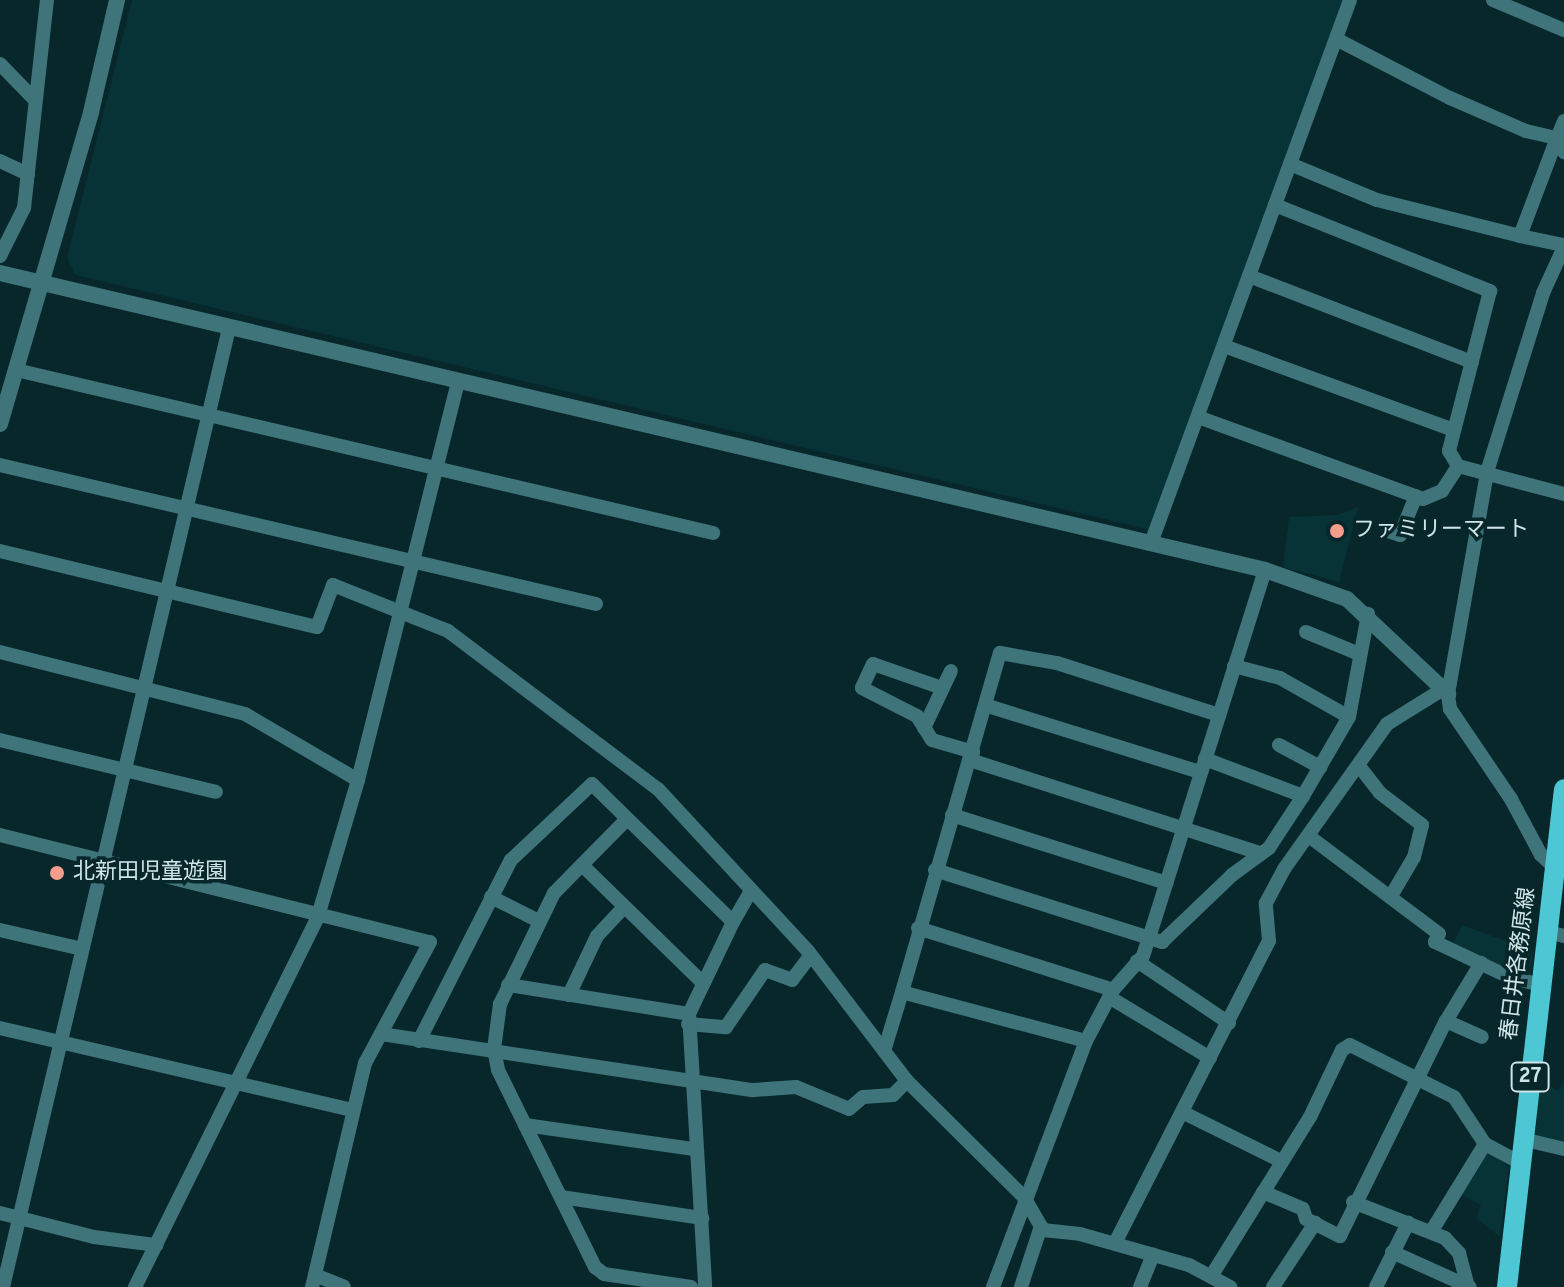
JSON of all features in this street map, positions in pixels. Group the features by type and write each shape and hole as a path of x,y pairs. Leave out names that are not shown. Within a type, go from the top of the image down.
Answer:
{"main road":[{"name":"春日井各務原線","path":"1507,1287 1541,985 1556,934 1564,789"}],"street":[{"path":"0,256 24,208 47,0"},
{"path":"0,424 91,112 117,0"},
{"path":"1151,543 1350,0"},
{"path":"1498,1 1564,30"},
{"path":"1336,39 1450,98 1526,131 1557,138"},
{"path":"0,64 35,100"},
{"path":"1520,236 1564,121"},
{"path":"1557,138 1564,152"},
{"path":"0,161 28,174"},
{"path":"1290,164 1377,200 1564,246 1558,277 1487,472 1444,692"},
{"path":"1275,205 1490,291 1449,451 1458,466 1564,494"},
{"path":"0,273 1265,570 1322,588 1368,614 1444,692 1450,709 1511,799 1541,855 1558,874"},
{"path":"1249,276 1472,362"},
{"path":"3,1287 23,1218 82,949 229,328"},
{"path":"1224,346 1454,430"},
{"path":"16,370 713,533"},
{"path":"135,1287 318,916 358,780 458,382"},
{"path":"1198,417 1416,496 1433,497 1458,466"},
{"path":"0,465 596,604"},
{"path":"1388,531 1400,535 1416,496"},
{"path":"0,551 317,627 333,585 448,631 658,789 811,955 907,1081 1024,1197 1041,1226 1054,1234 1080,1234 1153,1254 1212,1275 1230,1287"},
{"path":"993,1287 1024,1197 1086,1041 1111,994 1137,961 1149,938 1265,570"},
{"path":"935,870 1162,942 1277,838 1349,717 1357,695 1353,683 1357,653 1368,614"},
{"path":"1306,632 1357,653"},
{"path":"0,652 245,714 358,780"},
{"path":"884,1051 935,870 988,706 1000,653 1057,663 1219,715"},
{"path":"942,688 873,664 862,688 917,716 932,740 1260,853"},
{"path":"1234,666 1280,678 1349,717"},
{"path":"924,728 951,671"},
{"path":"1115,1243 1140,1187 1184,1113 1269,941 1266,903 1395,716 1444,692"},
{"path":"988,706 1303,796"},
{"path":"0,740 216,792"},
{"path":"1279,745 1320,767"},
{"path":"1359,766 1380,793 1422,825 1414,857 1391,896"},
{"path":"419,1041 511,860 588,783 733,922"},
{"path":"952,815 1166,883"},
{"path":"627,819 554,893 508,985 496,1019 494,1049 525,1125 591,1261 604,1274 691,1287"},
{"path":"0,835 102,864 430,942 365,1063 352,1110 313,1281 344,1287"},
{"path":"1310,837 1439,934 1435,942 1541,985"},
{"path":"582,865 703,983"},
{"path":"705,1287 688,1019 750,892"},
{"path":"491,897 539,921"},
{"path":"569,995 597,936 624,907"},
{"path":"918,928 1111,994 1210,1058"},
{"path":"0,930 82,949"},
{"path":"508,985 726,1027 765,970 792,980 811,955"},
{"path":"1137,961 1229,1023"},
{"path":"1263,1192 1303,1209 1315,1223 1340,1236 1353,1202 1416,1078 1481,963"},
{"path":"902,992 1086,1041"},
{"path":"1446,1021 1482,1037"},
{"path":"0,1028 352,1110"},
{"path":"381,1034 753,1090 796,1087 849,1109 863,1097 893,1095 907,1081"},
{"path":"1212,1275 1279,1160 1310,1117 1342,1050 1350,1045 1462,1102 1485,1144 1519,1162"},
{"path":"1184,1113 1279,1160"},
{"path":"525,1125 694,1149"},
{"path":"1522,1139 1564,1149"},
{"path":"1431,1232 1485,1144"},
{"path":"561,1197 702,1218"},
{"path":"1353,1202 1431,1232 1453,1245 1469,1286"},
{"path":"0,1213 94,1237 156,1245"},
{"path":"1273,1287 1315,1223"},
{"path":"1376,1287 1408,1223"},
{"path":"1021,1287 1041,1226"},
{"path":"1392,1252 1469,1286"},
{"path":"1140,1287 1153,1254"}],"shaded area":[{"path":"132,0 1345,0 1151,530 76,275 67,258"},
{"path":"1358,507 1339,582 1283,567 1289,517 1337,515"},
{"path":"1462,925 1533,951 1529,979 1452,946"},
{"path":"1541,1081 1558,1091 1564,1081 1564,1145 1535,1136"},
{"path":"1486,1150 1509,1167 1500,1237 1476,1218 1481,1205 1457,1193"}],"place":[{"name":"ファミリーマート","path":"1337,531"},
{"name":"北新田児童遊園","path":"57,873"}]}
